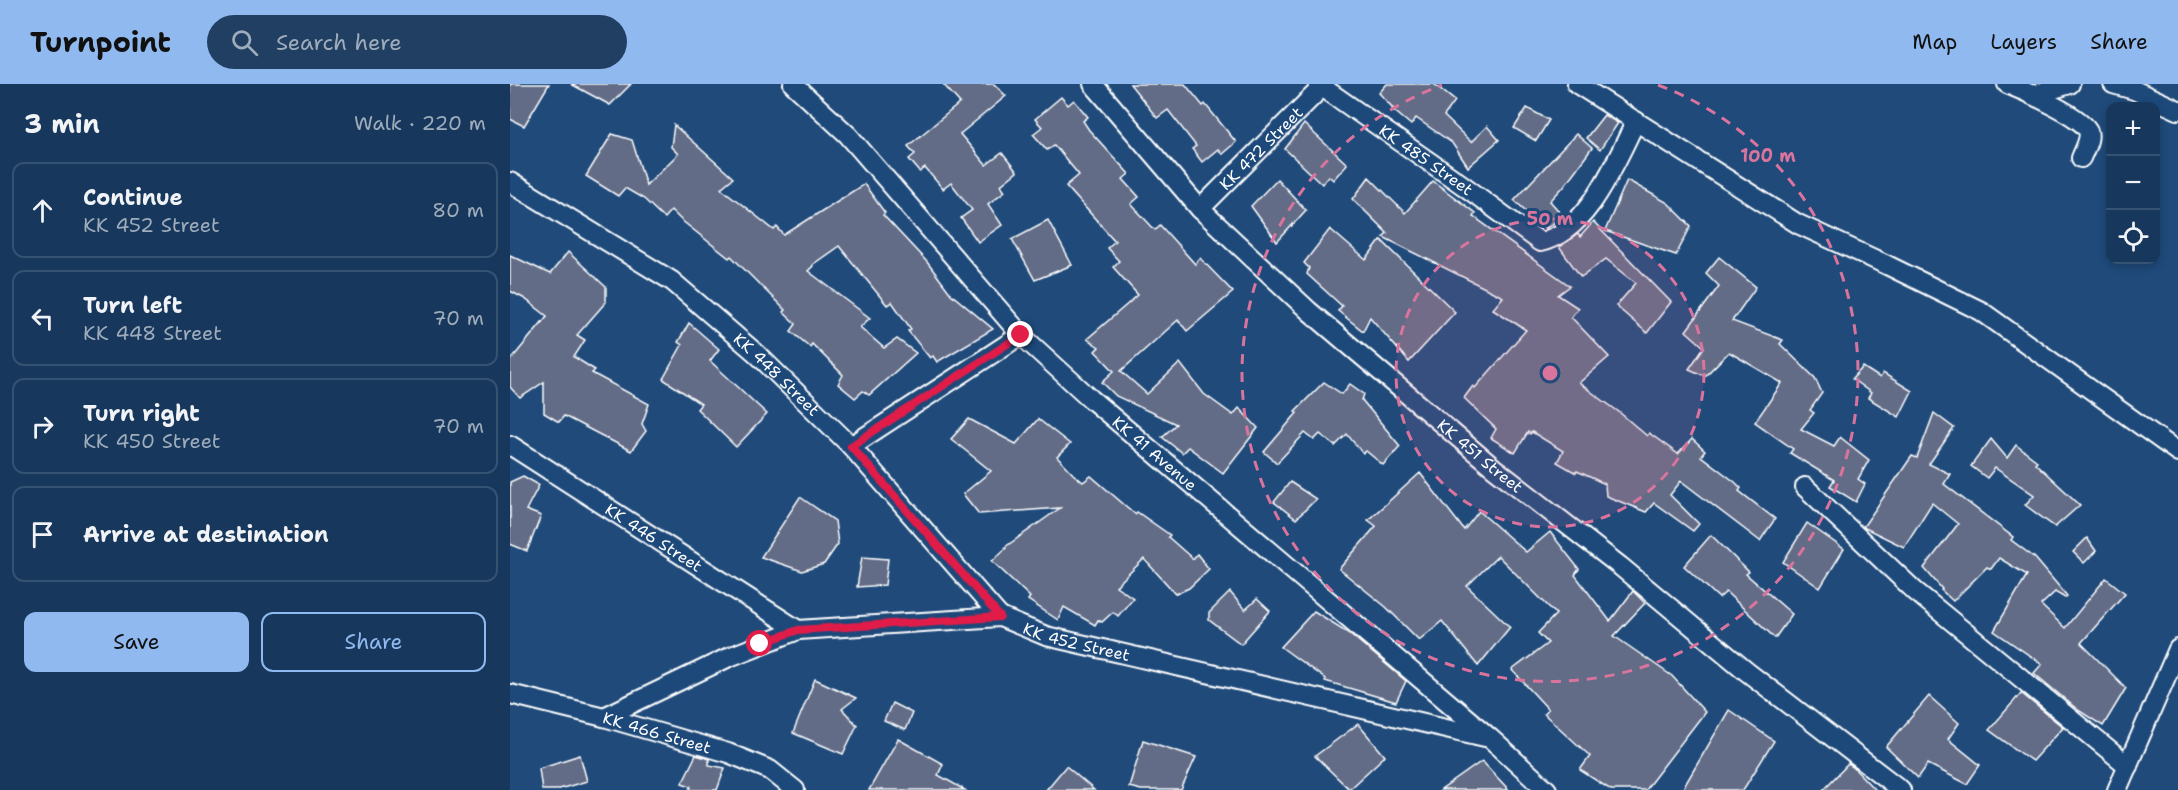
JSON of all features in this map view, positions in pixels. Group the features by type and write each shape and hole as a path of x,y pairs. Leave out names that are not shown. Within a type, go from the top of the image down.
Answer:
{"street":[{"name":"KK 41 Avenue","path":"794,84 848,135 1021,335 1091,399 1490,738 1547,790"},
{"name":"KK 451 Street","path":"1093,84 1200,209 1309,311 1494,468 1620,566 1746,670 1901,790"},
{"path":"1577,84 1798,224 1981,311 2178,452"},
{"path":"2007,84 2044,90 2070,84"},
{"path":"2114,84 2134,90 2178,110"},
{"name":"KK 472 Street","path":"1200,209 1321,85"},
{"name":"KK 485 Street","path":"1321,85 1540,242 1553,238 1584,212 1599,194 1635,121"},
{"path":"2044,90 2086,127 2089,138 2081,158"},
{"name":"KK 448 Street","path":"510,182 672,281 757,354 851,446 1000,617"},
{"path":"851,446 1021,335"},
{"name":"KK 446 Street","path":"510,445 798,630"},
{"path":"1805,488 1915,591 2128,766"},
{"name":"KK 452 Street","path":"604,717 729,657 798,630 1000,617 1046,636 1490,738"},
{"path":"2117,790 2178,649"},
{"name":"KK 466 Street","path":"510,694 604,717 728,753 770,770 795,790"}],"building":[{"path":"510,84 549,84 524,126 510,119"},
{"path":"571,84 631,84 610,105"},
{"path":"943,84 994,84 1006,96 960,134 986,165 1002,153 1017,172 1001,185 1005,191 988,204 1002,225 978,242 961,218 972,210 951,183 943,189 925,168 920,172 909,159 915,154 908,146 960,103"},
{"path":"1130,84 1185,84 1203,106 1205,104 1236,142 1222,154 1218,149 1202,162 1192,149 1196,146 1168,110 1157,118"},
{"path":"1387,84 1434,84 1455,101 1444,116 1471,142 1487,126 1499,140 1468,167 1452,143 1416,118 1411,125 1392,109 1379,93"},
{"path":"1061,97 1068,105 1074,100 1088,117 1083,121 1089,130 1129,174 1123,179 1139,197 1131,204 1155,230 1160,225 1195,264 1200,258 1233,292 1187,331 1178,320 1121,371 1147,394 1180,363 1204,394 1233,415 1239,408 1258,428 1223,473 1188,447 1182,453 1162,437 1176,424 1116,396 1102,382 1114,371 1095,351 1099,347 1087,339 1138,295 1113,267 1119,261 1107,248 1115,241 1066,186 1079,175 1054,145 1047,150 1033,134 1042,127 1035,119"},
{"path":"1527,108 1549,120 1536,141 1514,128"},
{"path":"1604,115 1618,123 1600,150 1586,138"},
{"path":"1304,124 1347,164 1333,180 1329,176 1322,184 1285,149"},
{"path":"674,125 733,178 721,188 774,230 777,227 784,235 864,184 885,213 883,215 927,262 951,294 993,329 937,362 933,356 930,358 908,331 911,329 892,302 887,305 839,246 812,265 808,271 870,318 860,327 884,348 897,339 916,353 869,395 863,391 855,398 838,384 843,375 812,344 810,347 791,331 796,324 783,312 785,310 731,256 729,258 671,210 664,218 644,199 625,188 618,196 586,176 612,134 632,140 646,185 678,154 671,147"},
{"path":"1576,134 1592,148 1550,201 1564,217 1545,228 1514,200"},
{"path":"1369,177 1405,213 1433,181 1475,213 1473,216 1570,286 1558,295 1578,308 1571,317 1609,357 1579,383 1647,436 1649,433 1678,454 1692,439 1705,451 1701,456 1735,482 1741,488 1739,491 1775,519 1760,541 1681,481 1670,495 1699,524 1693,531 1654,503 1646,512 1606,496 1605,484 1577,471 1576,473 1557,462 1563,451 1532,432 1530,434 1528,432 1515,453 1491,438 1496,429 1464,398 1526,330 1493,309 1503,297 1383,237 1387,233 1353,199"},
{"path":"1277,179 1306,210 1277,242 1251,206"},
{"path":"1627,180 1668,203 1691,226 1676,255 1605,231"},
{"path":"1048,220 1072,265 1035,280 1012,239"},
{"path":"1593,222 1671,302 1647,333 1616,306 1636,283 1606,259 1581,277 1559,247 1578,234 1580,237"},
{"path":"1330,229 1366,260 1381,240 1455,312 1409,362 1370,317 1363,331 1338,311 1342,306 1307,274 1309,268 1304,263"},
{"path":"568,252 606,287 606,302 577,335 585,340 574,357 595,370 592,373 649,404 642,424 646,431 631,451 564,416 559,422 544,413 544,382 520,398 510,387 510,361 547,316 510,291 510,255 550,274"},
{"path":"1719,257 1756,287 1732,321 1783,340 1780,344 1815,378 1822,393 1810,410 1814,413 1801,429 1834,446 1840,437 1869,460 1858,479 1865,484 1856,502 1830,486 1834,480 1790,453 1793,449 1755,422 1782,383 1729,352 1705,376 1689,369 1704,347 1686,331 1719,286 1706,273"},
{"path":"689,323 719,349 710,361 767,414 736,447 697,409 701,404 663,379 682,345 678,342"},
{"path":"1863,367 1880,378 1883,373 1912,391 1899,417 1868,398 1871,393 1852,379"},
{"path":"1324,382 1342,394 1350,384 1364,394 1362,400 1400,446 1383,465 1366,451 1363,454 1347,434 1335,446 1320,434 1314,440 1305,433 1277,463 1264,452 1297,413 1295,411"},
{"path":"1934,413 1954,428 1929,464 1950,474 1944,484 2013,537 2011,540 2035,558 2067,596 2065,598 2055,592 2041,605 2065,628 2106,578 2125,593 2081,643 2126,688 2103,726 2078,710 2034,673 2042,664 1994,631 2027,575 1999,558 1991,569 1987,567 1953,601 1924,568 1958,524 1932,503 1904,547 1863,527 1912,456 1917,458"},
{"path":"969,419 1016,444 1038,419 1070,444 1057,457 1073,474 1083,482 1091,476 1135,514 1137,512 1170,535 1168,537 1193,559 1197,554 1209,569 1189,588 1176,594 1144,559 1116,586 1133,598 1118,616 1113,612 1102,622 1098,620 1095,625 1064,607 1058,620 1028,600 1030,597 992,561 1005,547 1060,508 979,514 963,494 991,471 951,439"},
{"path":"1991,439 2007,458 2016,445 2037,461 2035,463 2080,505 2055,527 2025,505 2034,495 1995,468 1987,478 1971,466"},
{"path":"1420,473 1464,530 1479,511 1526,552 1550,532 1579,569 1575,575 1610,621 1633,591 1645,603 1614,636 1672,676 1705,712 1645,790 1611,790 1580,770 1590,756 1544,714 1548,709 1512,670 1548,643 1538,633 1556,614 1498,556 1467,586 1510,627 1478,666 1442,621 1419,640 1386,607 1339,569 1376,526 1368,520"},
{"path":"523,476 539,485 526,510 541,516 527,551 510,544 510,482"},
{"path":"1290,482 1316,499 1296,519 1274,502"},
{"path":"800,497 835,521 838,544 824,564 802,571 761,557"},
{"path":"1807,523 1844,549 1820,588 1783,562"},
{"path":"1711,535 1749,572 1746,574 1792,614 1775,638 1726,592 1719,598 1684,566"},
{"path":"2087,538 2096,551 2084,563 2073,552"},
{"path":"862,557 888,559 885,585 857,587"},
{"path":"1230,592 1245,610 1257,599 1270,611 1241,644 1209,620 1209,613"},
{"path":"1314,611 1349,633 1406,681 1396,702 1325,681 1281,647"},
{"path":"815,679 856,698 842,709 857,725 843,754 793,733"},
{"path":"2021,693 2063,727 2032,761 1989,730"},
{"path":"1929,696 1959,723 1948,739 1980,765 1967,784 1928,764 1918,778 1886,747"},
{"path":"892,703 912,713 905,730 884,721"},
{"path":"1729,710 1774,741 1743,790 1682,790"},
{"path":"1358,724 1385,756 1349,789 1315,756"},
{"path":"898,739 943,764 938,775 965,790 869,790"},
{"path":"1143,740 1196,757 1181,790 1141,790 1129,787"},
{"path":"580,755 587,781 556,790 542,790 539,768"},
{"path":"696,755 709,759 709,765 725,768 717,790 690,790 691,786 682,783"},
{"path":"1482,761 1509,790 1441,790"},
{"path":"1848,764 1853,767 1875,790 1823,790"},
{"path":"1066,766 1094,790 1046,790"}],"route":[{"path":"760,644 798,630 1000,617 851,446 1021,335"}]}
